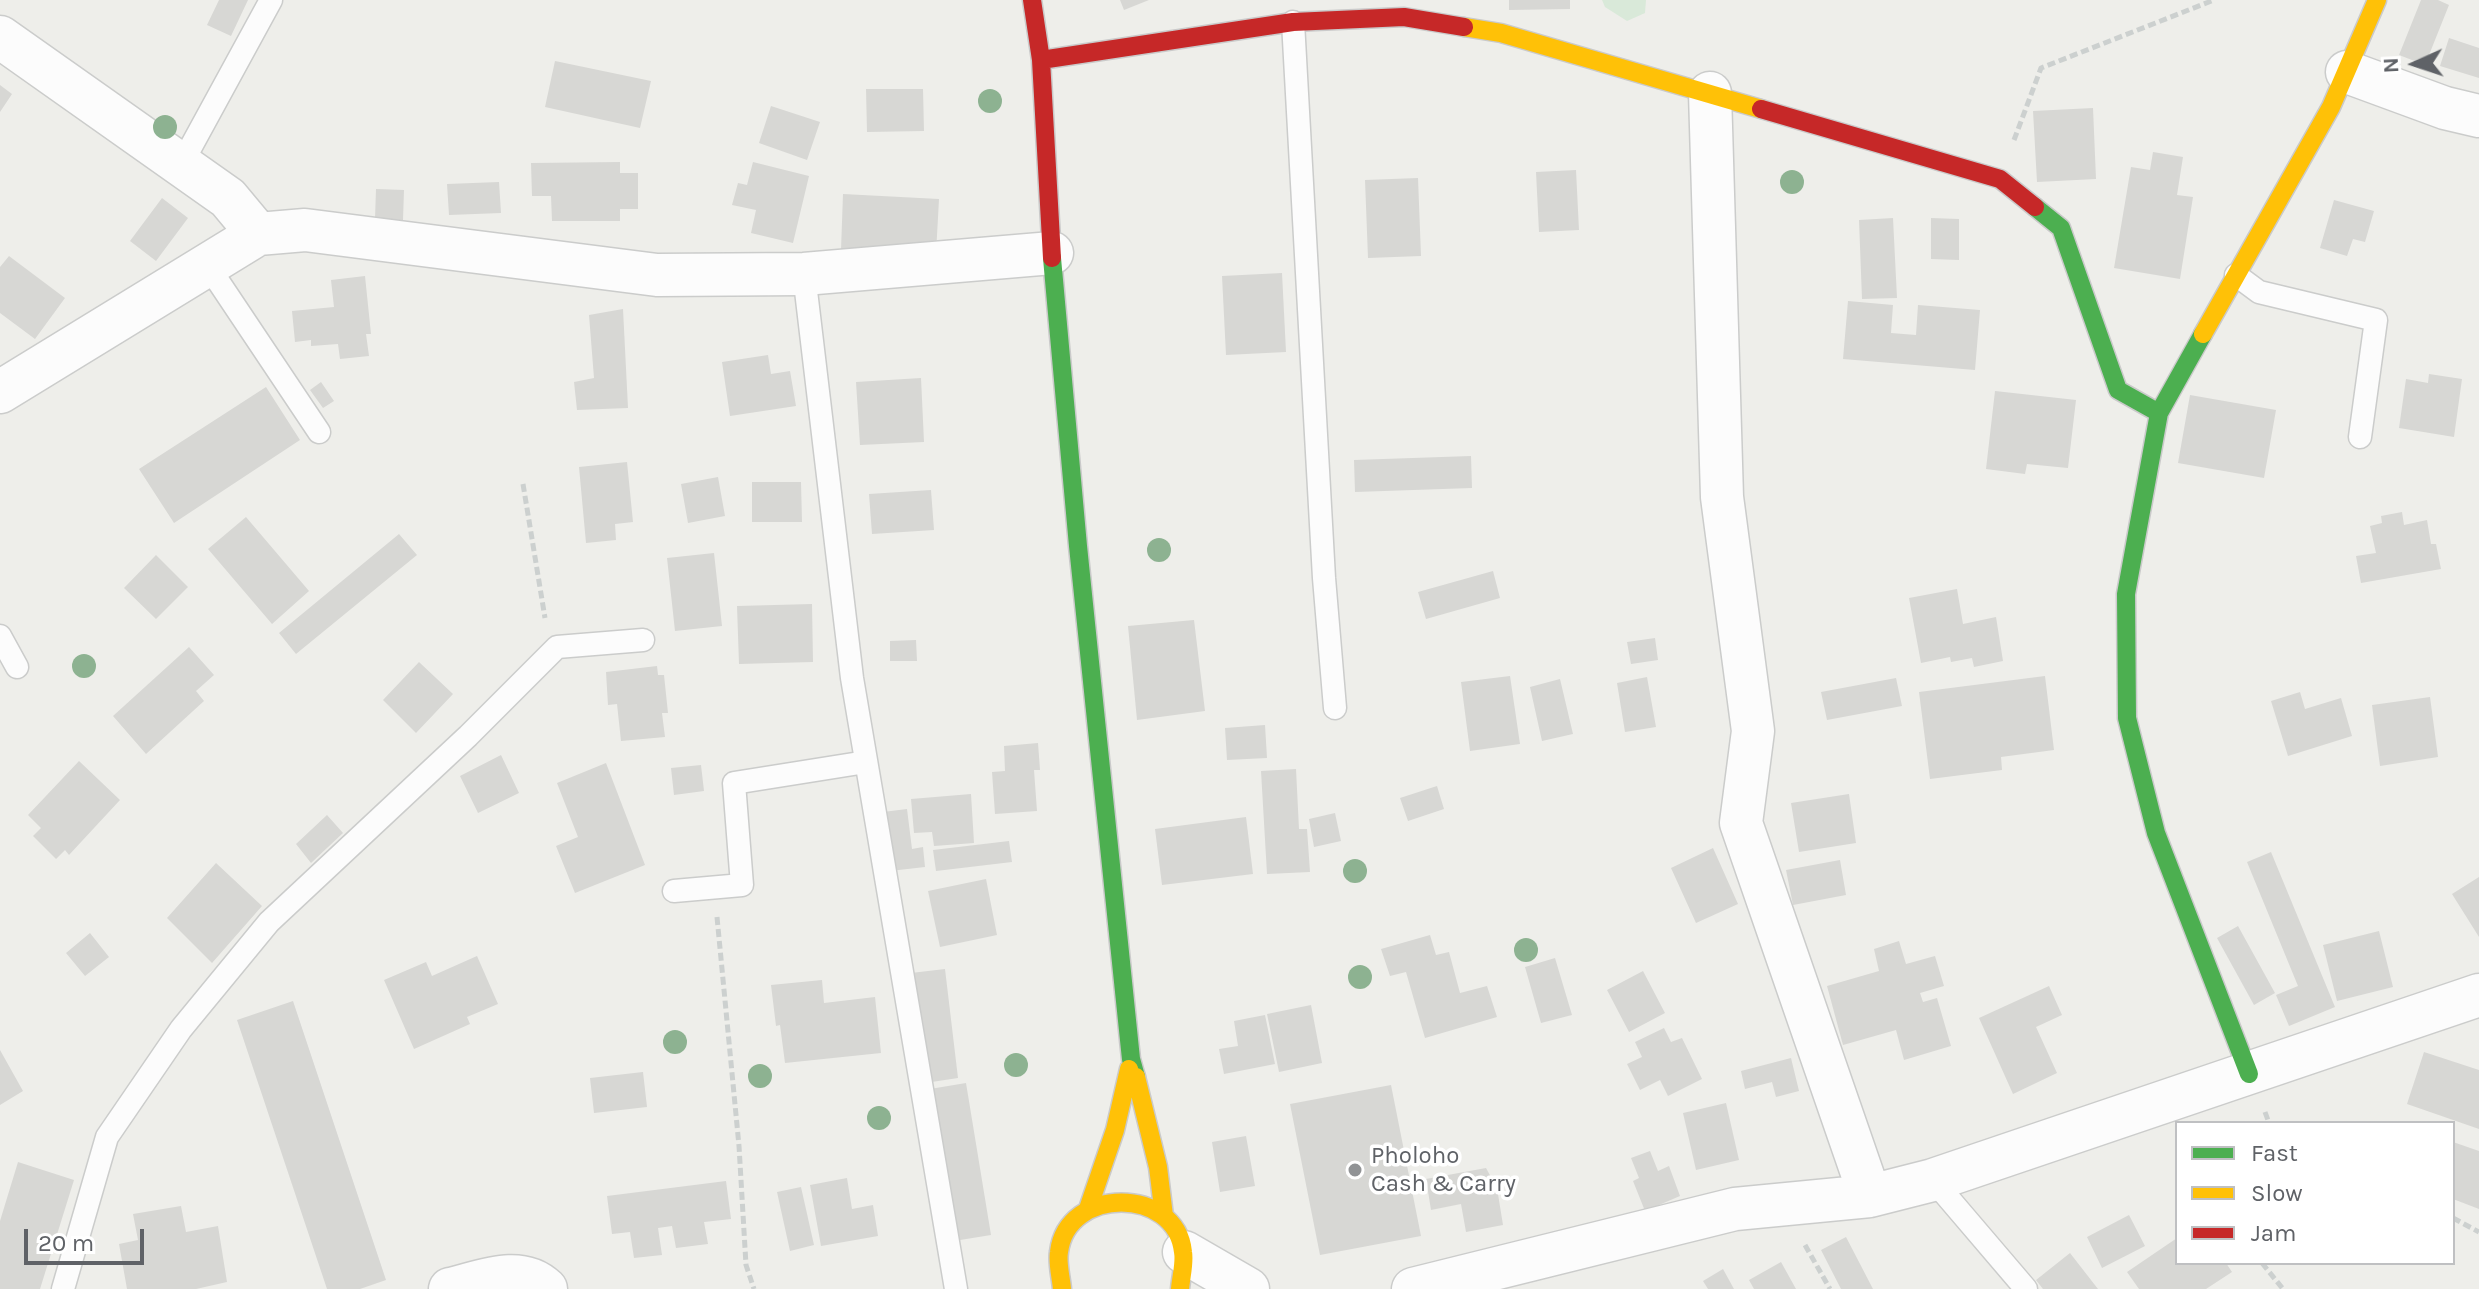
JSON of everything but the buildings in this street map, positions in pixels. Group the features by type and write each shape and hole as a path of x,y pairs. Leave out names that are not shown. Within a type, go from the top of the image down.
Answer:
{"street":[{"path":"1032,0 1041,60 1052,253 1078,546 1131,1059 1158,1167 1164,1216"},
{"path":"2249,1074 2156,833 2127,718 2126,594 2159,413 2331,107 2377,0"},
{"path":"1041,60 1293,22 1406,9 1501,33 2000,179 2061,228 2118,390 2159,413"},
{"path":"0,37 228,198 258,234"},
{"path":"2347,72 2445,108 2479,116"},
{"path":"1710,93 1722,497 1753,731 1741,823 1870,1196"},
{"path":"0,392 206,263 258,234 305,230 657,275 804,274 1052,253"},
{"path":"1413,1289 1735,1209 1870,1196 1933,1180 2479,995"},
{"path":"1088,1209 1115,1130 1131,1059"},
{"path":"1057,1284 1058,1256 1063,1237 1073,1221 1088,1209 1107,1201 1127,1200 1147,1205 1164,1216 1173,1227 1182,1271 1248,1289"},
{"path":"450,1289 514,1275 533,1278 546,1289"}],"lane":[{"path":"181,165 271,0"},
{"path":"1293,22 1324,578 1335,708"},
{"path":"206,263 319,432"},
{"path":"804,274 850,662 956,1289"},
{"path":"2236,275 2259,292 2376,320 2360,437"},
{"path":"0,636 17,667"},
{"path":"63,1289 107,1137 181,1029 269,922 468,736 557,647 643,640"},
{"path":"674,891 742,885 734,783 866,762"},
{"path":"1933,1180 2026,1289"}],"path":[{"path":"2000,179 2041,68 2214,0"},
{"path":"523,484 548,636 557,647"},
{"path":"715,887 739,1146 746,1265 754,1289"},
{"path":"2455,1219 2479,1232"},
{"path":"2264,1265 2283,1289"}],"green space":[{"path":"1602,0 1646,0 1645,13 1627,21 1605,7"}],"traffic: fast":[{"path":"2035,207 2061,228 2118,390 2159,413"},
{"path":"1052,258 1078,546 1131,1059 1136,1077"},
{"path":"2203,334 2159,413 2126,594 2127,718 2156,833 2249,1074"}],"traffic: slow":[{"path":"2203,334 2331,107 2377,0"},
{"path":"1464,27 1501,33 1761,109"},
{"path":"1088,1209 1115,1130 1129,1069"},
{"path":"1136,1077 1158,1167 1164,1216"},
{"path":"1062,1289 1059,1252 1066,1230 1081,1215 1100,1206 1121,1202 1143,1206 1162,1215 1176,1230 1183,1252 1180,1289"}],"traffic: jam":[{"path":"1032,0 1041,60 1052,258"},
{"path":"1041,60 1293,22 1404,17 1464,27"},
{"path":"1761,109 2000,179 2035,207"}],"place":[{"name":"Pholoho Cash & Carry","path":"1355,1170"}]}
